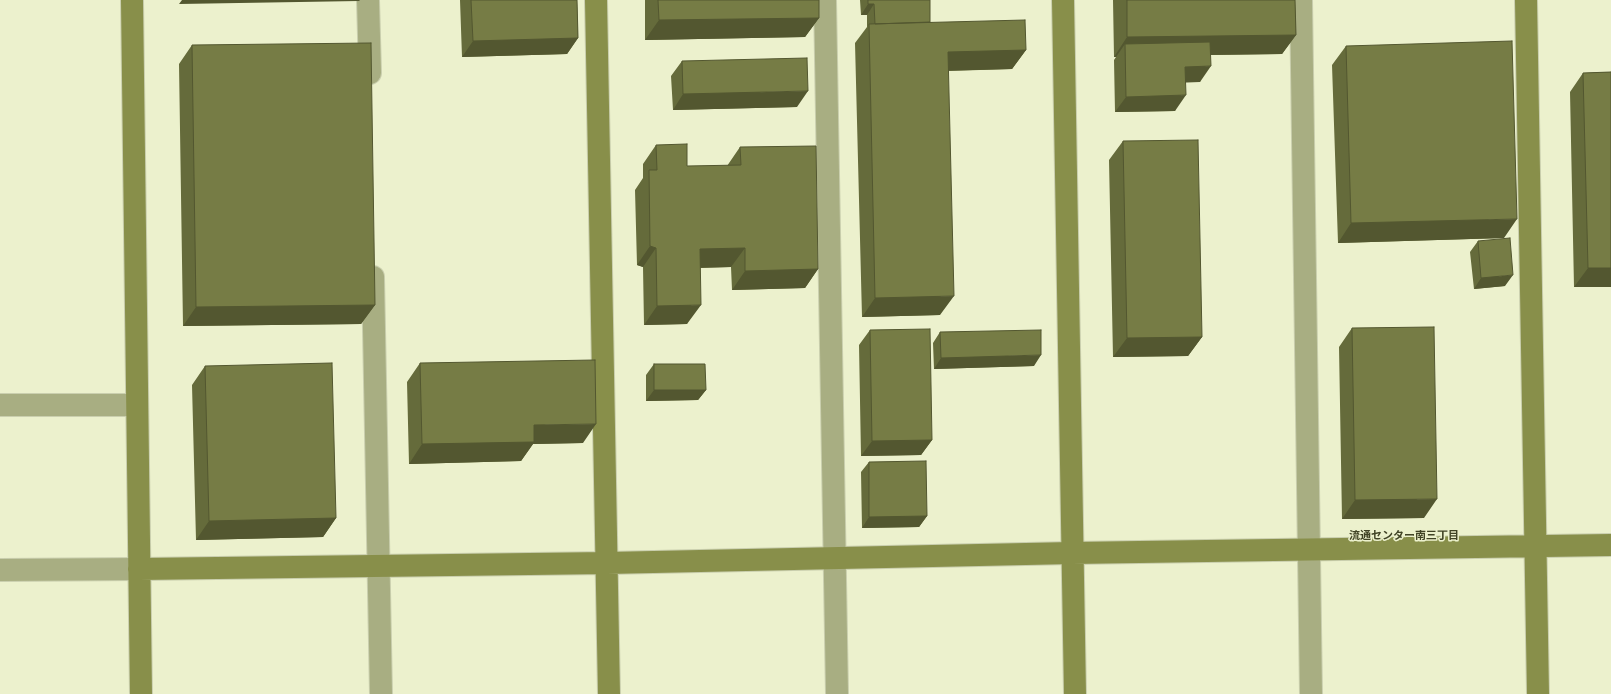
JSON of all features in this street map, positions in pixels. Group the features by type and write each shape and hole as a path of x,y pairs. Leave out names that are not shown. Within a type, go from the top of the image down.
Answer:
{"street":[{"path":"132,0 141,694"},
{"path":"368,0 370,96"},
{"path":"596,0 609,694"},
{"path":"825,0 837,694"},
{"path":"1063,0 1075,694"},
{"path":"1301,0 1311,694"},
{"path":"1526,0 1538,694"},
{"path":"373,255 381,694"},
{"path":"0,405 137,404"},
{"path":"0,570 607,564 1309,549 1611,545"}],"building":[{"path":"471,0 577,0 578,38 473,41"},
{"path":"658,0 819,0 819,18 659,20"},
{"path":"868,0 930,0 930,22 875,24 874,4 868,4"},
{"path":"1127,0 1295,0 1296,35 1127,37"},
{"path":"1025,20 1026,50 948,52 954,296 875,298 869,24"},
{"path":"1512,41 1517,219 1351,223 1346,46"},
{"path":"1210,42 1211,66 1185,67 1186,95 1126,97 1125,44"},
{"path":"371,43 375,305 196,307 192,45"},
{"path":"807,58 808,91 683,94 682,61"},
{"path":"1611,72 1611,268 1588,268 1583,73"},
{"path":"1198,140 1202,337 1127,338 1123,141"},
{"path":"687,144 687,166 741,165 740,147 816,146 818,269 745,271 745,248 700,249 701,305 657,306 656,248 650,246 649,170 657,170 656,145"},
{"path":"1510,238 1513,275 1481,278 1478,241"},
{"path":"1434,327 1437,499 1355,500 1352,328"},
{"path":"930,329 932,440 872,441 870,330"},
{"path":"1041,330 1041,355 941,358 940,332"},
{"path":"595,360 596,424 534,425 534,442 422,444 420,363"},
{"path":"332,363 336,518 209,521 205,366"},
{"path":"654,364 705,364 706,390 654,390"},
{"path":"926,461 927,516 869,517 869,462"}],"district":[{"name":"流通センター南三丁目","path":"1404,536"}]}
